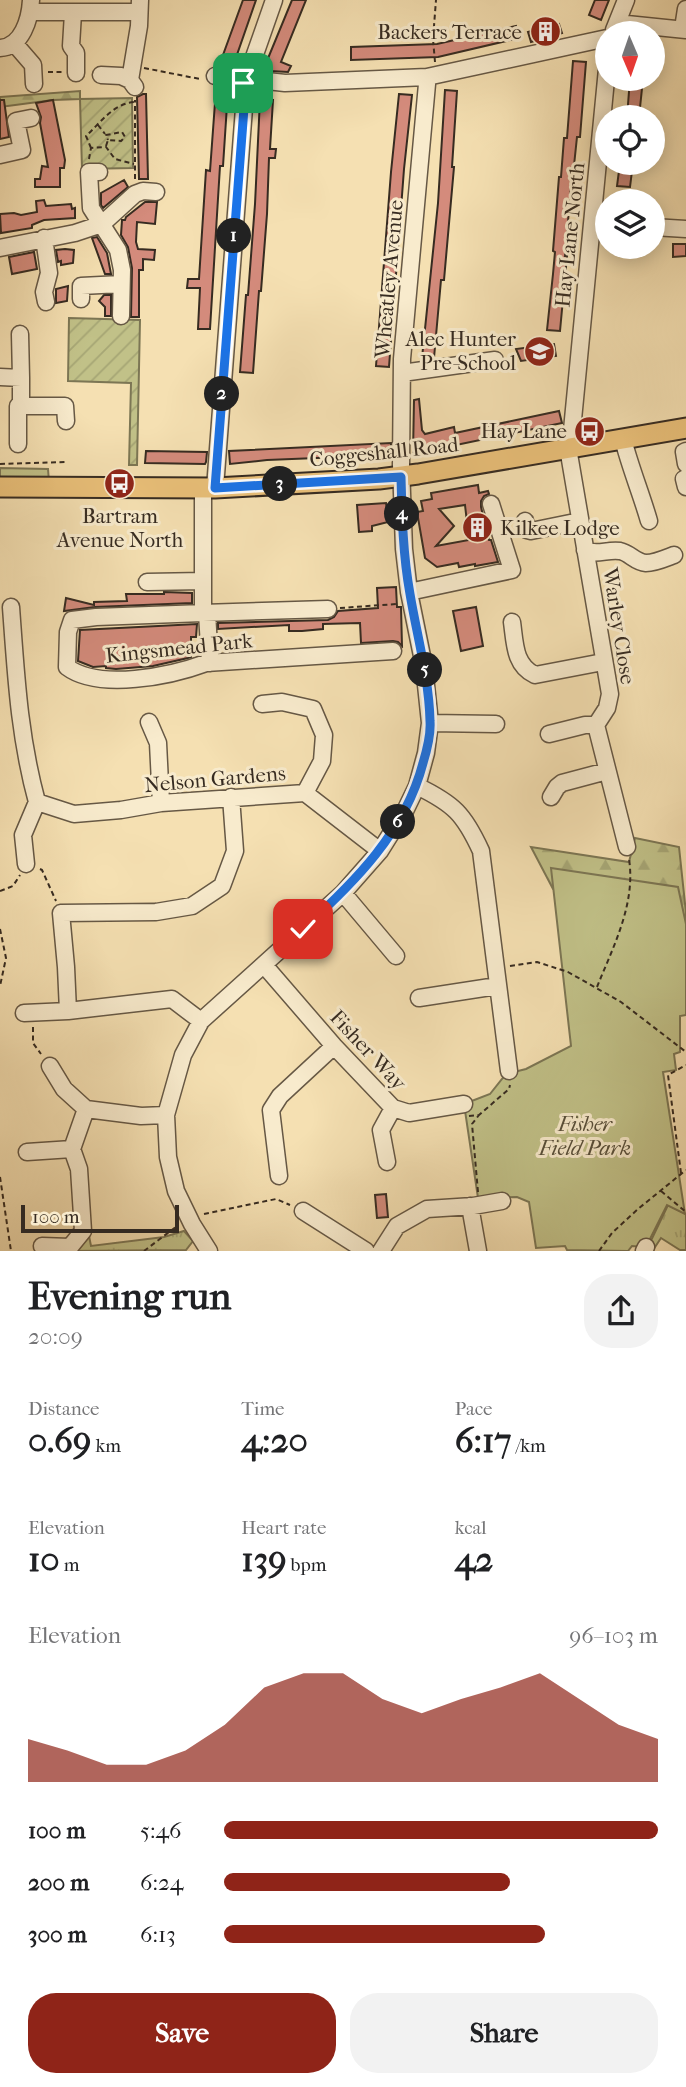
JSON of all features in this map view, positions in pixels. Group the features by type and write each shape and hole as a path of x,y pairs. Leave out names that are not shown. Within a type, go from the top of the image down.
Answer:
{"main road":[{"name":"Coggeshall Road","path":"0,487 209,488 401,477 571,447 685,431"}],"street":[{"path":"209,488 250,78 253,60 274,0"},
{"path":"616,21 626,0"},
{"path":"34,78 33,65 7,46 19,40 31,6 73,13 139,6 133,84 121,76 101,75"},
{"path":"73,13 71,46 76,53 76,73"},
{"path":"665,23 685,19"},
{"path":"212,78 258,78 285,83 408,78 432,80 595,37"},
{"name":"Wheatley Avenue","path":"201,1021 343,892 380,851 417,786 426,753 430,723 424,666 410,598 404,549 401,477 402,373 432,80"},
{"name":"Hay Lane North","path":"602,189 606,91"},
{"path":"0,155 22,150 16,121 31,118"},
{"path":"94,166 89,172 89,198 93,213 118,250 122,270 121,316"},
{"path":"0,248 75,233 102,224 135,194 143,191 156,192"},
{"path":"665,228 686,229"},
{"path":"44,238 49,273 44,292 46,302"},
{"name":"Hay Lane North","path":"571,447 595,259"},
{"path":"80,299 81,286 121,284"},
{"path":"18,443 18,406 21,406 20,334"},
{"path":"402,373 495,360"},
{"path":"0,377 21,378"},
{"path":"21,406 65,406 65,421"},
{"path":"623,439 649,521"},
{"name":"Warley Close","path":"571,447 580,521 610,694 609,702 596,725"},
{"path":"686,451 686,464"},
{"path":"686,478 686,487"},
{"name":"Kingsmead Park","path":"209,488 202,581 205,613 72,620 68,632 67,667 78,675 110,680 158,675 210,663 393,650"},
{"path":"410,598 512,570 491,504"},
{"path":"525,521 527,530 531,531 580,521"},
{"path":"586,550 596,553 625,552 637,561 649,563 674,555"},
{"path":"147,582 202,581"},
{"path":"11,607 18,706 27,765 37,802 23,835 26,864"},
{"path":"210,663 205,613 328,609"},
{"path":"512,622 519,662 535,675 603,662"},
{"path":"262,704 282,702 313,709 324,735 322,761 305,793"},
{"path":"149,722 158,743 161,803"},
{"path":"430,723 496,724"},
{"path":"548,734 596,725 627,847"},
{"path":"551,797 556,787 562,783 607,771"},
{"path":"417,786 438,796 457,810 471,829 481,851 509,1071"},
{"name":"Nelson Gardens","path":"37,802 74,814 161,803 305,793 380,851"},
{"path":"68,1011 61,913 156,912 192,906 222,886 235,851 231,797"},
{"path":"343,892 396,956"},
{"name":"Fisher Way","path":"264,965 334,1046 393,1108 409,1113 461,1104"},
{"path":"419,998 497,985"},
{"path":"28,1013 172,999 201,1021 183,1055 166,1115 168,1157 176,1191 209,1251"},
{"path":"279,1176 271,1110 280,1096 334,1046"},
{"path":"50,1066 64,1089 86,1109 166,1115"},
{"path":"387,1162 381,1130 393,1108"},
{"path":"42,1246 70,1247 83,1231 79,1169 72,1149 86,1109"},
{"path":"27,1152 72,1149"},
{"path":"381,1251 397,1226 427,1209 502,1201"},
{"path":"474,1202 478,1251"},
{"path":"303,1211 366,1251"}],"path":[{"path":"432,80 436,0"},
{"path":"34,78 76,73"},
{"path":"133,84 169,74 212,78"},
{"path":"94,166 86,136 111,110 128,103 133,84"},
{"path":"133,84 135,194"},
{"path":"97,125 108,139 106,147"},
{"path":"106,135 122,132 125,137 121,141 108,139"},
{"path":"106,147 115,159 135,165"},
{"path":"90,148 106,147"},
{"path":"0,464 66,462"},
{"path":"328,609 410,598"},
{"path":"596,988 629,898 631,869 627,847"},
{"path":"0,891 13,886 26,864 43,870 61,913"},
{"path":"0,929 6,958 0,986"},
{"path":"495,969 537,962 554,966 621,1002 686,1052"},
{"path":"28,1013 33,1043 50,1066"},
{"path":"681,1173 668,1075 686,1065"},
{"path":"474,1202 472,1124 509,1089 512,1076 509,1071"},
{"path":"461,1104 460,1117 479,1115"},
{"path":"599,1251 612,1233 686,1170"},
{"path":"0,1177 11,1251"},
{"path":"661,1191 686,1212"},
{"path":"144,1251 189,1217 276,1199 303,1211"}],"green space":[{"path":"80,91 80,99 0,107 0,97"},
{"path":"132,98 133,168 82,169 80,99"},
{"path":"69,318 140,320 137,465 129,465 131,383 68,381"},
{"path":"0,468 48,469 49,482 0,483"},
{"path":"635,838 679,847 686,934 553,889 531,847 629,862"},
{"name":"Fisher Field Park","path":"551,868 678,887 686,924 686,1015 680,1016 680,1052 674,1054 676,1070 663,1072 685,1214 667,1205 646,1247 632,1246 628,1251 567,1250 565,1246 536,1248 529,1202 517,1197 478,1198 464,1104 490,1094 506,1074 526,1069 571,1046"},
{"path":"668,1205 686,1214 686,1250 680,1250 661,1238 653,1250 646,1251"},
{"path":"184,1231 193,1241 186,1250 67,1251 89,1236 91,1246 164,1237"}],"building":[{"path":"243,0 256,0 232,69 219,66"},
{"path":"292,0 306,0 281,62 291,66 288,72 270,71 264,68"},
{"path":"595,0 609,0 601,20 589,15"},
{"name":"Backers Terrace","path":"559,24 562,33 531,42 528,32"},
{"path":"516,26 519,38 438,57 351,60 351,47 437,44"},
{"path":"573,61 586,62 580,137 577,137 572,175 560,331 547,330 559,177 564,138 567,138"},
{"path":"216,89 228,90 223,166 220,166 210,329 198,329 200,288 187,288 188,279 199,279 206,170 210,171"},
{"path":"445,90 457,91 454,167 434,358 428,359 422,358 438,203"},
{"path":"629,91 642,91 640,105 628,105"},
{"path":"146,94 148,179 139,179 137,97"},
{"path":"399,94 412,95 389,367 376,366"},
{"path":"260,99 273,100 270,149 276,149 275,158 269,158 267,214 253,373 240,372 255,204"},
{"path":"0,100 4,100 9,137 0,139"},
{"path":"53,100 65,160 64,168 60,168 60,187 35,187 35,179 40,179 42,166 48,167 41,117 36,103"},
{"path":"618,175 632,175 630,187 617,186"},
{"path":"124,180 128,187 103,208 101,193"},
{"path":"44,200 46,206 71,204 72,209 75,208 75,218 44,220 32,225 32,228 1,233 0,214 21,215 37,212 36,201"},
{"path":"145,202 157,202 155,224 137,222 136,242 138,249 155,250 154,260 143,259 143,270 139,270 139,317 131,317 132,268 128,247 121,235 122,220"},
{"path":"97,237 107,253 111,274 105,274 92,238"},
{"path":"673,244 686,244 686,256 673,257"},
{"path":"56,250 74,250 73,263 61,265"},
{"path":"34,252 37,269 12,274 9,257"},
{"path":"68,286 67,301 56,303 56,289"},
{"path":"104,295 111,295 111,316 105,316 105,307 99,301"},
{"path":"554,344 556,356 521,361 516,349"},
{"path":"419,399 422,430 425,434 454,427 455,433 559,411 562,423 413,454 414,400"},
{"path":"391,443 391,455 230,464 229,451"},
{"path":"146,451 207,452 205,464 145,463"},
{"name":"Kilkee Lodge","path":"478,485 479,493 488,491 489,494 481,501 481,507 489,540 498,562 459,567 458,563 437,567 425,558 417,512 423,511 421,501 432,499 431,493","holes":["465,505 469,540 436,546 454,526 439,509"]},
{"path":"386,503 388,522 372,526 372,531 359,532 357,505"},
{"path":"396,587 397,607 401,607 402,646 393,641 361,643 360,623 323,624 323,629 302,631 289,631 289,625 218,629 218,623 328,620 338,611 378,608 377,588"},
{"path":"192,593 192,603 64,611 66,598 94,605 94,602 127,601 126,594"},
{"path":"476,607 483,646 461,651 453,611"},
{"path":"197,624 196,637 191,637 191,657 188,658 153,666 116,669 106,666 93,667 78,661 80,630"},
{"path":"386,1194 388,1217 377,1218 375,1195"}],"place":[{"name":"Backers Terrace","path":"545,32"},
{"name":"Alec Hunter Pre-School","path":"539,351"},
{"name":"Hay Lane","path":"590,431"},
{"name":"Bartram Avenue North","path":"120,484"},
{"name":"Kilkee Lodge","path":"477,528"}],"route":[{"path":"243,83 246,82 215,488 401,477 409,592 424,666 430,723 426,753 417,786 405,811 380,851 343,892 303,929"}]}
